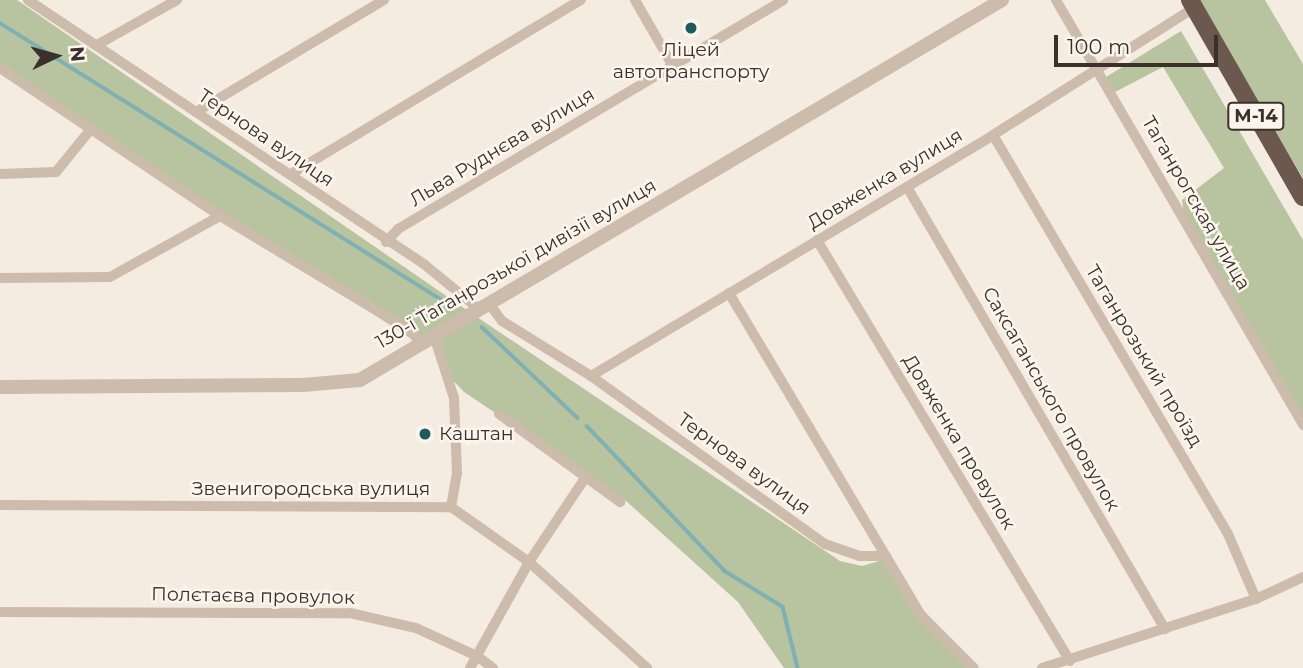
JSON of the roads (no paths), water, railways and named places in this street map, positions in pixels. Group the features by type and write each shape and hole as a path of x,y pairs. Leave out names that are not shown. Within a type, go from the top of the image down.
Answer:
{"highway":[{"name":"М-14","path":"1192,4 1303,197"}],"street":[{"name":"Тернова вулиця","path":"28,0 291,174 502,321 591,376 825,544 859,556 886,556"},
{"path":"47,11 55,0"},
{"path":"97,45 177,0"},
{"path":"196,111 384,0"},
{"path":"291,174 582,0"},
{"path":"635,0 673,66"},
{"name":"Льва Руднєва вулиця","path":"386,242 398,229 783,0"},
{"name":"130-ї Таганрозької дивізії вулиця","path":"0,387 346,384 485,307 1002,0"},
{"name":"Таганрогская улица","path":"1056,0 1303,425"},
{"name":"Довженка вулиця","path":"591,376 993,135 1097,70 1192,4"},
{"path":"0,68 220,216 412,332 420,343"},
{"path":"0,174 55,172 90,130"},
{"name":"Таганрозький проїзд","path":"993,135 1228,534 1256,599"},
{"name":"Саксаганського провулок","path":"907,187 1165,629"},
{"path":"0,278 110,277 220,216"},
{"name":"Довженка провулок","path":"817,240 1070,661"},
{"path":"729,293 920,614 974,668"},
{"path":"434,336 454,398 457,473 451,507"},
{"path":"499,414 620,502"},
{"path":"470,668 529,562 584,478"},
{"name":"Звенигородська вулиця","path":"0,505 451,507 529,562 647,668"},
{"path":"1042,668 1256,599 1303,577"},
{"name":"Полєтаєва провулок","path":"0,612 350,613 416,628 477,656 493,668"}],"waterway":[{"path":"0,23 453,307"},
{"path":"482,327 578,418"},
{"path":"587,426 725,571 783,607 798,668"}],"place":[{"name":"Ліцей автотранспорту","path":"691,28"},
{"name":"Каштан","path":"425,434"}]}
